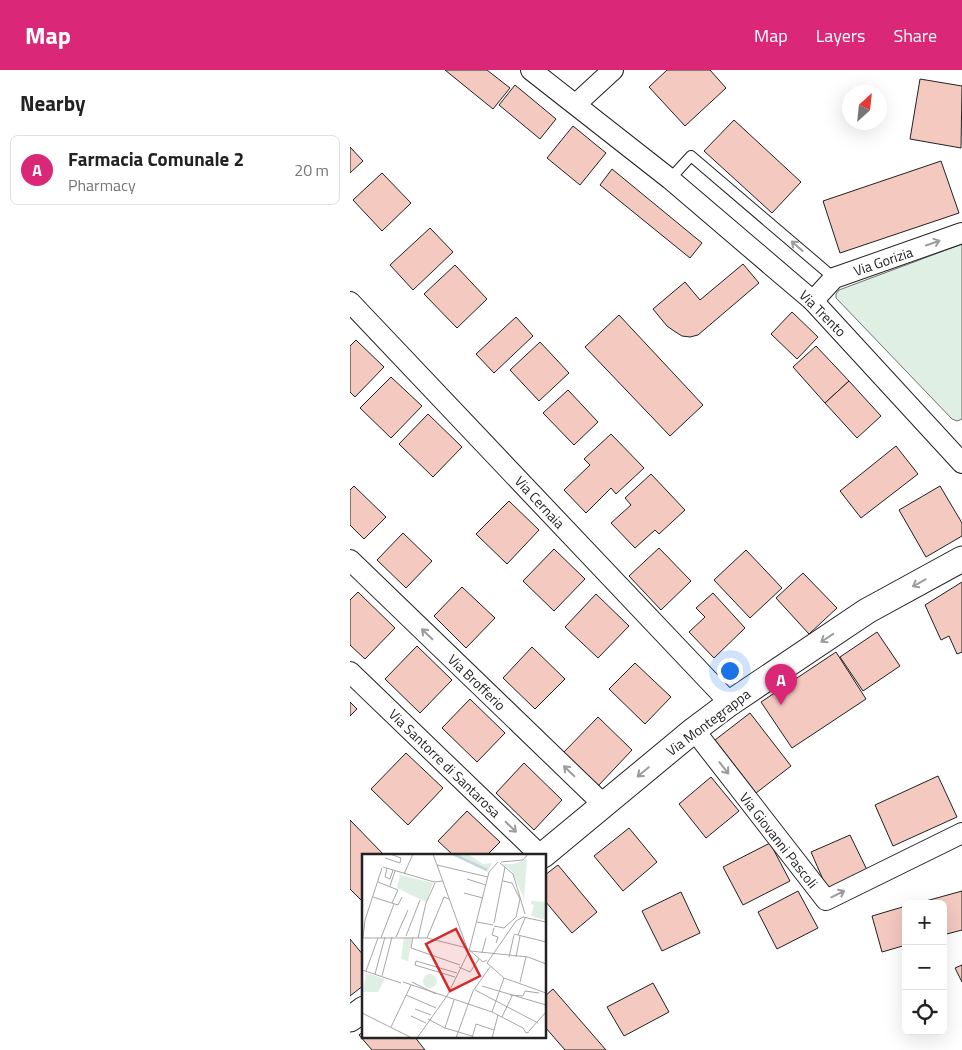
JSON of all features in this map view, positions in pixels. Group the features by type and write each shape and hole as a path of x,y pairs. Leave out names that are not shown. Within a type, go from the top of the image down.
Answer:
{"street":[{"name":"Via Trento","path":"531,70 670,179 813,301 962,463"},
{"path":"576,104 613,70"},
{"name":"Via Gorizia","path":"813,301 834,278 962,233"},
{"name":"Via Cernaia","path":"350,302 730,703"},
{"name":"Via Montegrappa","path":"542,854 694,730 730,703 867,612 962,559"},
{"name":"Via Brofferio","path":"350,560 604,805"},
{"name":"Via Santorre di Santarosa","path":"350,672 540,854"},
{"name":"Via Giovanni Pascoli","path":"694,730 826,900 962,833"},
{"path":"350,1020 362,1011"}],"lane":[{"path":"670,179 692,156 834,278"}],"green space":[{"path":"962,244 962,419 957,421 952,419 836,298 836,294 839,290"}],"building":[{"path":"445,70 487,70 510,88 493,109"},
{"path":"667,70 710,70 726,88 685,126 649,87"},
{"path":"920,79 962,86 961,148 910,139"},
{"path":"515,85 556,119 540,139 499,105"},
{"path":"734,120 801,182 772,213 704,151"},
{"path":"573,126 606,153 580,185 547,158"},
{"path":"350,147 363,161 350,173"},
{"path":"941,161 959,213 840,253 823,201"},
{"path":"612,169 702,243 690,258 600,185"},
{"path":"382,173 411,203 382,231 353,200"},
{"path":"430,228 453,252 413,290 390,265"},
{"path":"743,264 759,283 698,335 682,336 667,326 653,309 685,282 700,300"},
{"path":"455,265 487,299 457,328 424,294"},
{"path":"792,312 818,337 797,359 771,334"},
{"path":"619,315 703,405 670,436 585,347"},
{"path":"516,317 533,336 494,373 476,354"},
{"path":"356,340 384,367 355,397 350,392 350,346"},
{"path":"540,342 569,373 539,401 510,370"},
{"path":"816,346 849,381 825,403 793,367"},
{"path":"391,377 422,406 391,438 360,408"},
{"path":"849,381 881,416 857,438 825,403"},
{"path":"568,390 598,422 574,445 543,413"},
{"path":"428,414 462,447 433,477 399,444"},
{"path":"611,434 644,468 616,494 611,488 586,513 564,490 590,465 584,459"},
{"path":"896,446 918,474 861,518 840,491"},
{"path":"651,474 685,510 659,534 655,530 635,548 611,523 631,505 625,498"},
{"path":"354,486 386,517 364,539 350,525 350,490"},
{"path":"940,486 962,523 962,536 926,557 899,510"},
{"path":"509,501 539,530 507,564 476,534"},
{"path":"403,533 432,561 406,588 377,560"},
{"path":"659,548 691,581 661,610 629,576"},
{"path":"554,549 585,579 554,611 523,581"},
{"path":"746,550 782,588 750,618 714,580"},
{"path":"803,573 837,608 809,634 776,598"},
{"path":"962,582 962,652 957,654 949,636 941,640 925,605"},
{"path":"462,587 495,618 466,648 434,616"},
{"path":"358,592 395,628 365,659 350,645 350,600"},
{"path":"713,593 745,628 714,658 689,632 705,617 696,608"},
{"path":"596,594 629,626 598,658 565,627"},
{"path":"877,632 900,666 863,691 840,657"},
{"path":"417,646 452,680 420,713 385,679"},
{"path":"532,647 565,679 535,709 503,678"},
{"path":"836,652 866,699 792,748 761,702"},
{"path":"635,663 671,697 645,724 609,689"},
{"path":"470,699 505,733 477,762 442,728"},
{"path":"350,702 357,709 350,716"},
{"path":"750,713 791,766 756,793 715,740"},
{"path":"598,717 632,750 598,786 563,753"},
{"path":"406,753 443,788 408,825 371,789"},
{"path":"524,763 562,800 534,830 496,793"},
{"path":"938,776 957,817 893,846 875,805"},
{"path":"711,777 739,811 706,838 679,804"},
{"path":"467,811 500,842 488,854 452,854 438,841"},
{"path":"350,820 383,854 362,854 362,901 350,889"},
{"path":"629,828 657,862 623,891 594,856"},
{"path":"850,835 868,872 828,891 811,852"},
{"path":"770,843 790,881 743,905 723,867"},
{"path":"558,865 597,912 572,933 546,902 546,874"},
{"path":"798,891 818,928 777,949 758,912"},
{"path":"962,891 962,930 947,934 947,900 929,900"},
{"path":"681,892 700,933 662,951 642,911"},
{"path":"902,907 902,946 882,952 872,916"},
{"path":"350,939 362,954 362,987 350,996"},
{"path":"962,965 962,982 955,968"},
{"path":"653,983 669,1012 624,1036 607,1007"},
{"path":"553,989 606,1050 565,1050 546,1028 546,995"},
{"path":"362,1033 362,1038 416,1038 425,1050 372,1050 359,1035"}],"place":[{"name":"Farmacia Comunale 2","path":"781,705"}]}
